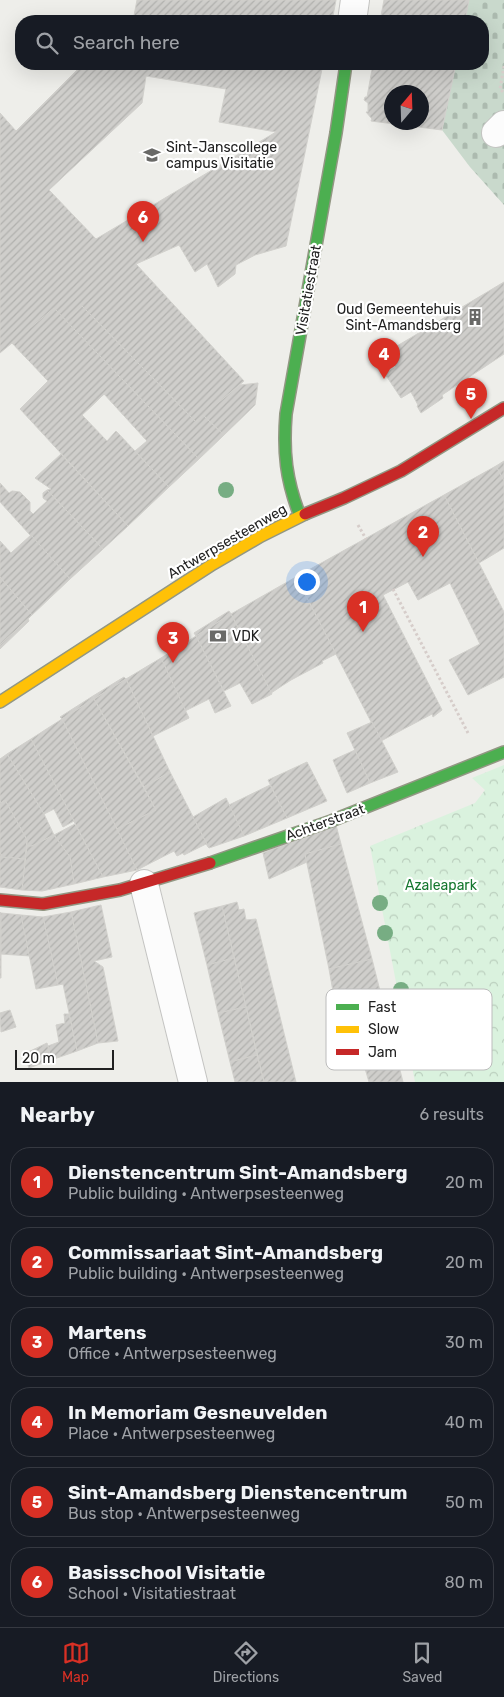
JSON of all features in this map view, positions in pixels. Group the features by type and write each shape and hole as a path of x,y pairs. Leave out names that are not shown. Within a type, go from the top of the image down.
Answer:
{"street":[{"path":"353,15 355,0"},
{"name":"Visitatiestraat","path":"300,516 286,478 283,440 345,70"},
{"name":"Antwerpsesteenweg","path":"1,698 213,564 261,536 300,516 401,471 504,408"},
{"name":"Achterstraat","path":"0,900 43,904 144,884 331,821 504,752"},
{"path":"144,884 193,1082"}],"path":[{"path":"504,66 500,89 504,93"},
{"path":"393,590 482,761"}],"green space":[{"path":"469,0 504,0 504,205 470,167 442,130 455,70 489,70 489,15 466,15"},
{"name":"Azaleapark","path":"504,765 504,1082 415,1082 413,1070 492,1070 492,989 397,989 370,846 475,803 485,790 472,778"}],"building":[{"path":"137,0 336,0 333,15 134,15"},
{"path":"384,0 469,0 466,15 381,15"},
{"path":"77,70 322,70 286,246 255,255 236,265 235,274 218,287 207,264 195,272 179,245 136,264 244,381 196,422 82,306 66,321 121,378 82,415 12,343 0,353 0,113 16,131","holes":["146,76 226,89 219,122 276,132 96,239 49,190 142,103"]},
{"path":"372,70 455,70 442,130 429,128 429,85 384,85 384,123 371,121 372,119 366,112 368,112 368,103 364,100 367,97"},
{"name":"Oud Gemeentehuis Sint-Amandsberg","path":"504,282 504,354 442,395 443,398 421,413 411,392 401,398 385,374 396,367 387,355 389,355 387,352"},
{"path":"82,306 196,422 203,415 224,435 199,459 66,321"},
{"path":"54,308 121,378 82,415 107,441 116,431 169,487 128,526 20,409 48,381 12,343"},
{"path":"121,378 199,459 169,487 135,451 147,441 104,394"},
{"path":"258,383 255,405 224,435 203,415 240,385"},
{"path":"61,454 128,526 103,549 47,490 51,489 35,478"},
{"path":"504,461 504,481 496,466"},
{"path":"496,466 504,481 504,548 479,563 444,495"},
{"path":"0,483 9,493 12,491 20,492 30,502 30,511 33,514 47,501 43,498 43,493 47,490 103,549 70,579 0,502"},
{"path":"444,495 504,612 504,677 468,695 449,660 480,644 450,583 418,600 408,582 383,595 442,710 433,717 432,714 381,741 296,577"},
{"path":"31,535 70,579 32,615 0,577 0,541 11,553"},
{"path":"0,577 32,615 0,645"},
{"path":"296,577 336,654 271,693 231,614"},
{"path":"229,611 231,614 196,636 194,633"},
{"path":"231,614 272,694 252,704 240,683 224,691 196,636"},
{"path":"28,619 29,621 0,649 0,645"},
{"path":"196,636 231,706 215,713 209,699 185,711 161,658"},
{"path":"161,658 189,718 153,736 126,679"},
{"path":"124,677 126,679 94,699 93,696"},
{"path":"126,679 170,772 144,787 94,699"},
{"path":"93,696 94,699 62,719 60,717"},
{"path":"94,699 156,810 117,829 62,719"},
{"path":"62,719 137,870 103,877 31,739"},
{"path":"372,722 398,772 370,783 347,733"},
{"path":"31,739 74,821 63,827 54,809 44,814 7,754"},
{"path":"355,750 370,783 347,793 333,760"},
{"path":"7,754 44,814 54,835 32,846 27,846 27,840 5,800 1,803 0,801 0,759"},
{"path":"307,762 327,801 287,818 268,780"},
{"path":"170,772 209,848 206,844 184,855 183,853 177,856 174,851 137,870 117,829 156,810 144,787"},
{"path":"270,785 287,818 244,836 229,805"},
{"path":"226,798 244,836 209,848 193,817"},
{"path":"5,800 27,840 25,859 2,857 0,852 0,801 1,803"},
{"path":"75,824 103,877 74,884 70,857 54,835"},
{"path":"336,825 341,844 305,854 307,862 269,879 263,853"},
{"path":"54,835 70,857 74,884 42,891 22,890 27,846 32,846"},
{"path":"341,844 372,959 329,969 305,854"},
{"path":"0,852 2,857 25,859 22,890 0,887"},
{"path":"237,902 239,910 244,909 246,920 256,919 296,1082 264,1082 222,906"},
{"path":"101,905 112,957 94,961 103,967 118,1041 98,1043 71,912"},
{"path":"222,906 234,958 207,965 194,913"},
{"path":"71,912 98,1043 77,1051 63,984 58,985 43,917"},
{"path":"1,913 1,978 0,978"},
{"path":"1,913 21,915 30,956 1,954"},
{"path":"21,915 43,917 58,985 36,989"},
{"path":"234,958 246,1007 218,1013 207,965"},
{"path":"372,959 380,989 333,989 329,969"},
{"path":"246,1007 257,1055 230,1062 218,1013"},
{"path":"10,1010 16,1027 1,1032 0,1013"},
{"path":"64,1014 69,1014 77,1051 51,1060 48,1046 59,1042 56,1025 65,1023"},
{"path":"47,1043 51,1060 29,1068 24,1054"},
{"path":"257,1055 264,1082 235,1082 230,1062"},
{"path":"365,1070 400,1070 403,1082 369,1082"}],"traffic: fast":[{"path":"300,516 291,490 285,453 286,414 336,133 345,70"},
{"path":"210,863 331,821 504,752"}],"traffic: slow":[{"path":"0,702 213,564 261,536 305,514"}],"traffic: jam":[{"path":"305,514 401,471 504,408"},
{"path":"0,900 43,904 120,890 210,863"}],"place":[{"name":"Sint-Janscollege campus Visitatie","path":"152,155"},
{"name":"Basisschool Visitatie","path":"143,242"},
{"name":"Oud Gemeentehuis Sint-Amandsberg","path":"475,317"},
{"name":"In Memoriam Gesneuvelden","path":"384,379"},
{"name":"Sint-Amandsberg Dienstencentrum","path":"471,419"},
{"name":"Commissariaat Sint-Amandsberg","path":"423,557"},
{"name":"Dienstencentrum Sint-Amandsberg","path":"363,632"},
{"name":"VDK","path":"218,636"},
{"name":"Martens","path":"173,663"}]}
